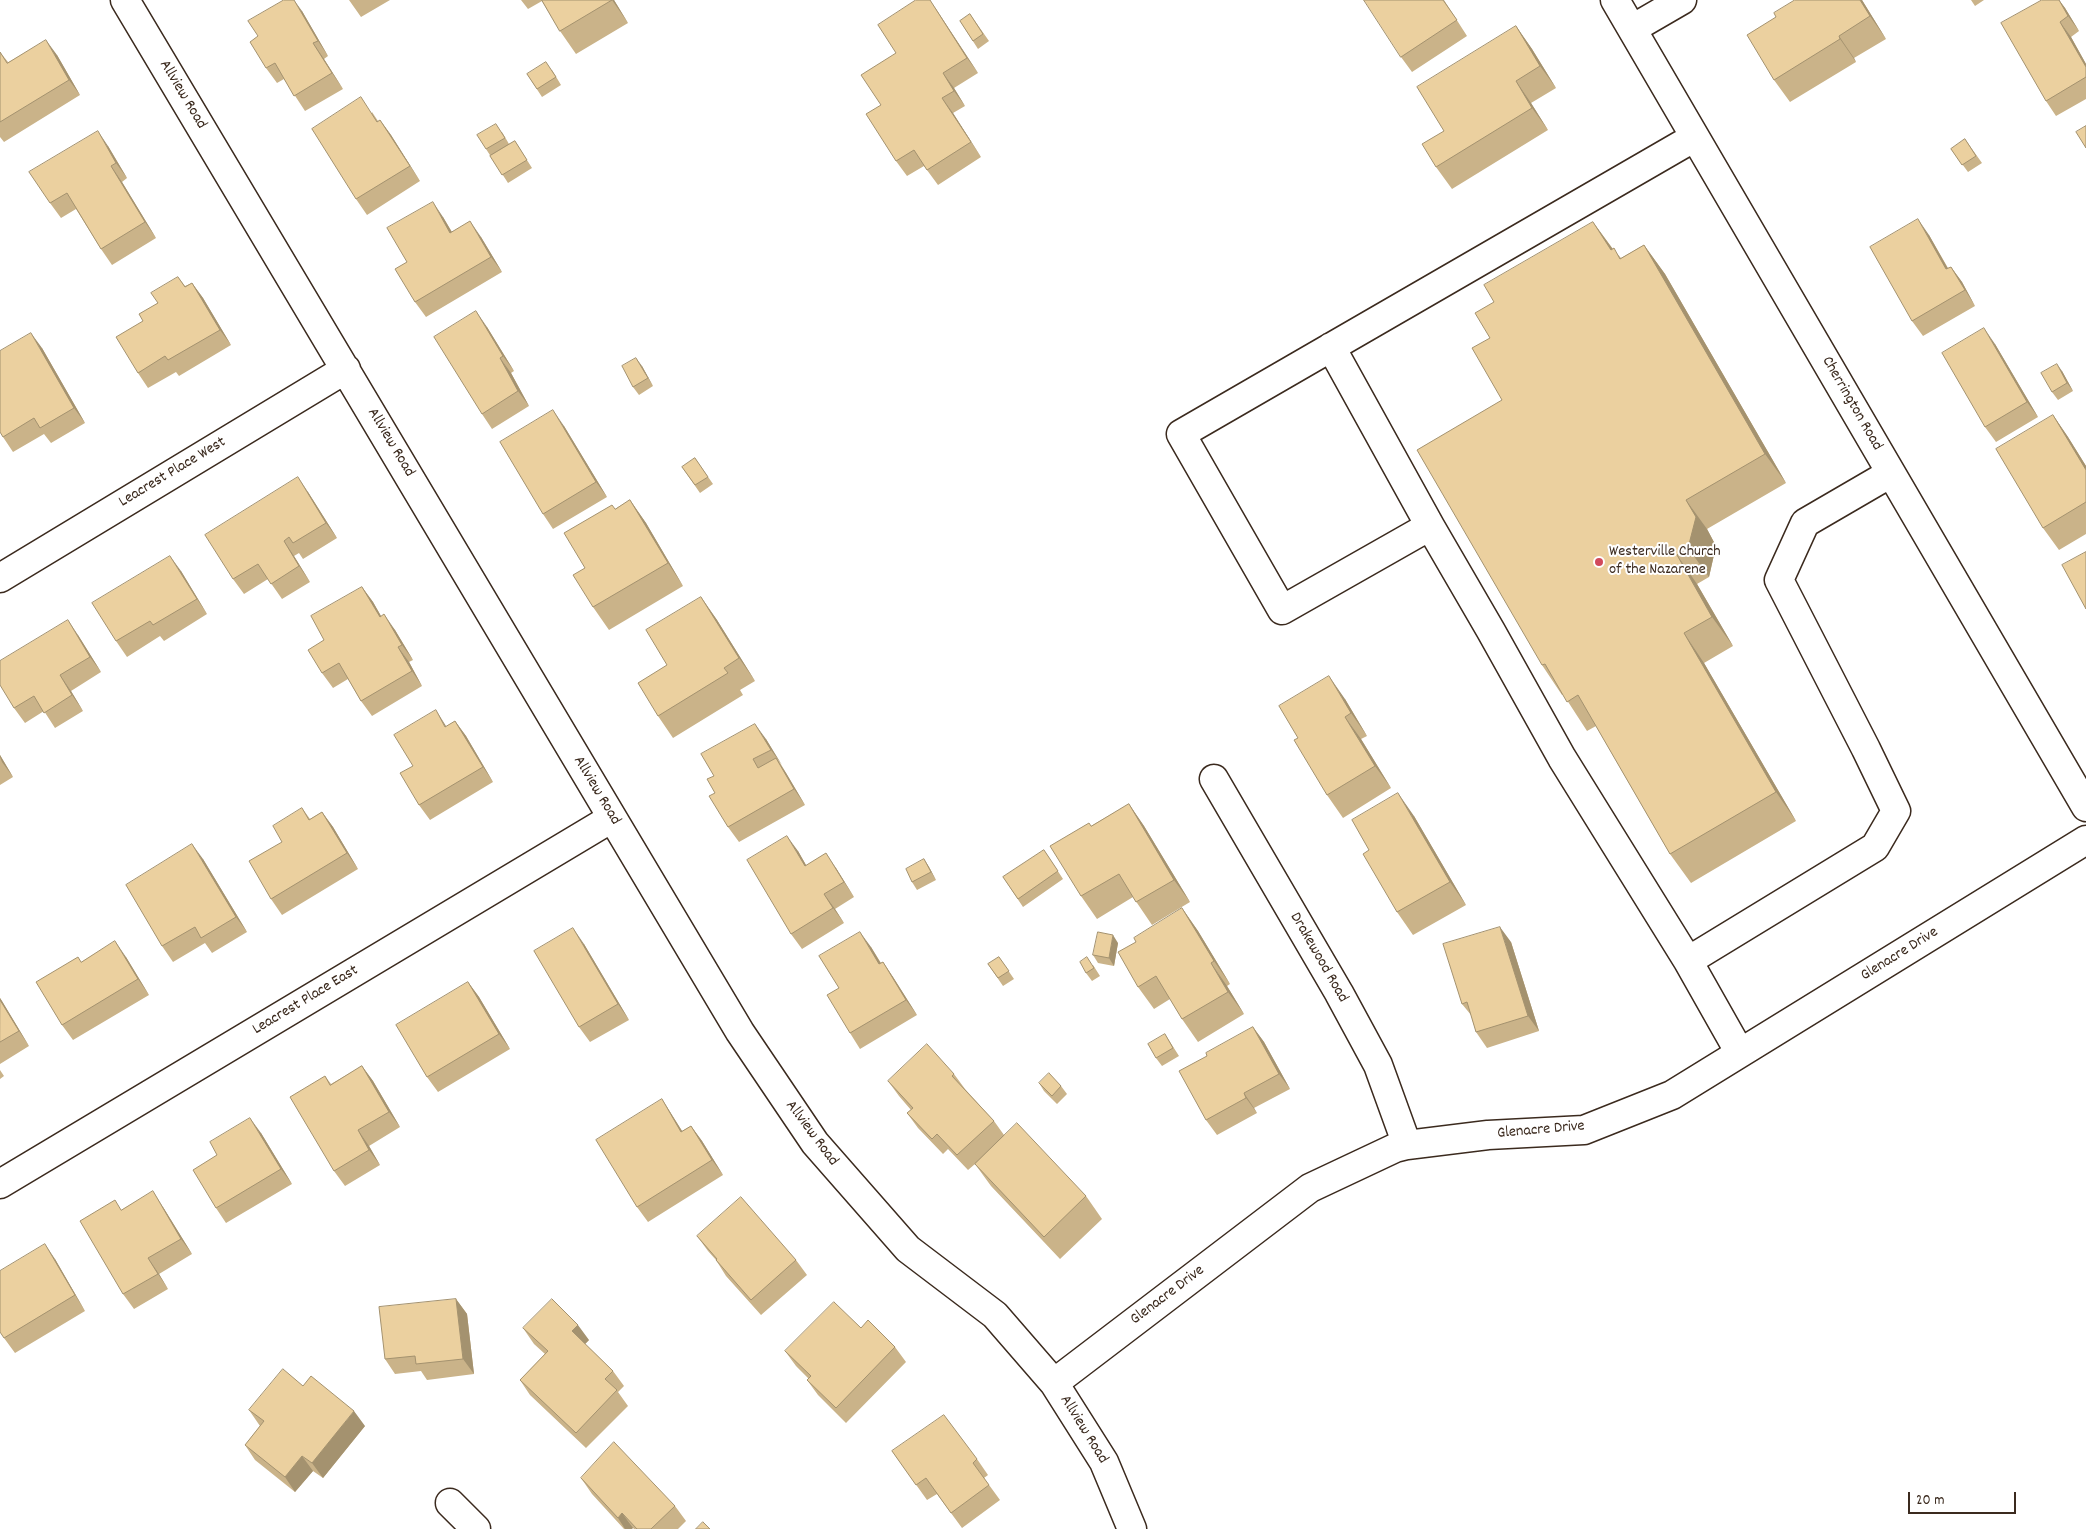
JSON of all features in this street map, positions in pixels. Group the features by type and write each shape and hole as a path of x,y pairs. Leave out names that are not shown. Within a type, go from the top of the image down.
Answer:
{"street":[{"name":"Allview Road","path":"125,0 740,1032 815,1143 908,1249 995,1315 1054,1383 1104,1462 1132,1529"},
{"name":"Cherrington Road","path":"1615,0 2086,807"},
{"path":"1632,29 1682,0"},
{"path":"1430,526 1282,610 1181,434 1695,137"},
{"path":"1330,348 1562,758 1688,961 1740,1053"},
{"name":"Leacrest Place West","path":"0,578 346,369"},
{"path":"1688,961 1875,847 1896,811 1779,580 1805,523 1891,473"},
{"name":"Drakewood Road","path":"1214,779 1338,992 1378,1065 1407,1145"},
{"name":"Leacrest Place East","path":"0,1184 612,818"},
{"name":"Glenacre Drive","path":"1054,1383 1310,1188 1395,1148 1488,1135 1584,1130 1672,1096 2086,840"},
{"path":"450,1503 476,1529"}],"building":[{"path":"284,0 294,0 318,41 313,43 332,73 294,96 275,63 266,68 250,42 258,36 248,21"},
{"path":"542,0 612,0 560,31"},
{"path":"916,0 930,0 967,58 943,73 954,91 942,98 971,142 927,170 914,150 896,161 866,114 881,105 861,75 896,53 878,25"},
{"path":"1364,0 1443,0 1457,20 1401,57"},
{"path":"1795,0 1860,0 1870,16 1839,36 1840,39 1774,80 1747,35 1776,17 1774,13"},
{"path":"2042,0 2059,0 2068,16 2060,22 2086,67 2086,77 2046,101 2001,23"},
{"path":"970,14 983,34 973,41 960,21"},
{"path":"1516,26 1540,66 1516,81 1532,108 1436,167 1422,144 1444,131 1417,87"},
{"path":"46,40 69,80 0,122 0,52 7,63"},
{"path":"546,62 556,77 537,89 527,74"},
{"path":"361,97 377,122 380,120 410,166 356,199 312,129"},
{"path":"496,124 505,138 486,149 477,135"},
{"path":"2086,126 2086,148 2076,132"},
{"path":"98,131 116,163 111,166 145,222 101,249 67,193 50,203 29,172"},
{"path":"1965,139 1976,156 1962,165 1951,149"},
{"path":"515,141 527,160 502,175 490,156"},
{"path":"433,202 450,233 470,221 491,257 415,302 395,269 407,262 387,228"},
{"path":"1918,219 1946,269 1951,267 1965,290 1912,321 1870,247"},
{"name":"Westerville Church of the Nazarene","path":"1593,222 1611,250 1614,248 1620,259 1644,245 1765,454 1686,500 1696,517 1688,548 1677,555 1712,617 1684,633 1776,792 1670,854 1578,695 1567,702 1545,664 1542,665 1417,450 1502,400 1472,348 1490,338 1475,313 1494,302 1484,285"},
{"path":"178,277 185,287 192,283 220,330 168,360 165,356 138,373 116,337 143,321 139,314 158,303 151,293"},
{"path":"476,311 503,356 500,358 518,391 482,414 434,337"},
{"path":"1984,328 2027,402 1985,427 1942,353"},
{"path":"31,333 74,408 40,428 34,418 3,437 0,432 0,351"},
{"path":"636,358 648,378 633,387 622,366"},
{"path":"2057,364 2067,383 2052,392 2041,373"},
{"path":"553,410 596,482 543,514 500,442"},
{"path":"2053,415 2086,470 2086,502 2043,528 1996,449"},
{"path":"695,458 708,477 695,485 682,467"},
{"path":"298,477 326,523 293,543 289,537 284,541 299,566 271,584 258,564 233,579 205,535"},
{"path":"630,500 668,563 593,607 573,575 585,568 564,533 612,505 615,509"},
{"path":"2086,552 2086,609 2062,565"},
{"path":"170,556 197,599 153,625 150,621 116,641 92,603"},
{"path":"362,587 380,617 384,614 402,645 398,647 412,671 361,701 339,663 322,673 308,650 324,640 311,616"},
{"path":"701,597 739,658 724,668 728,673 658,716 638,683 667,665 646,630"},
{"path":"68,620 90,657 60,675 72,695 44,713 34,696 14,708 0,685 0,661"},
{"path":"1329,676 1351,713 1345,717 1375,766 1327,795 1294,740 1298,738 1279,706"},
{"path":"436,710 445,727 455,721 483,767 419,805 400,773 413,766 394,735"},
{"path":"755,724 771,750 753,759 758,768 776,758 794,789 728,827 709,796 715,793 707,779 714,776 701,754"},
{"path":"1398,793 1450,882 1397,912 1363,854 1369,850 1352,820"},
{"path":"1129,804 1174,880 1136,902 1119,874 1081,896 1050,846 1089,823 1091,826"},
{"path":"302,808 309,820 322,812 347,853 271,899 249,861 282,842 273,826"},
{"path":"787,836 805,866 826,853 844,882 824,894 833,908 791,934 747,860"},
{"path":"192,844 236,917 201,938 195,927 162,946 126,885"},
{"path":"1044,850 1058,871 1018,899 1003,877"},
{"path":"924,859 931,872 912,882 906,869"},
{"path":"1182,908 1214,961 1211,963 1228,992 1182,1019 1156,976 1138,987 1118,952 1136,942 1134,938"},
{"path":"1500,927 1528,1016 1476,1032 1467,1002 1462,1004 1443,944"},
{"path":"573,928 618,1004 579,1027 534,951"},
{"path":"860,932 879,964 883,962 906,1000 850,1033 827,995 839,988 819,956"},
{"path":"1098,932 1113,935 1109,958 1093,955"},
{"path":"115,941 138,979 62,1025 36,982 78,957 81,962"},
{"path":"999,957 1009,971 998,978 988,964"},
{"path":"1087,957 1094,968 1086,973 1080,962"},
{"path":"468,982 499,1034 427,1077 396,1025"},
{"path":"0,1000 19,1031 0,1042"},
{"path":"1253,1027 1279,1074 1244,1093 1246,1098 1206,1120 1179,1071 1207,1056 1206,1053"},
{"path":"1165,1034 1173,1048 1156,1058 1148,1044"},
{"path":"927,1044 954,1074 952,1076 994,1121 957,1155 937,1134 932,1139 907,1113 913,1108 888,1081"},
{"path":"362,1066 389,1112 358,1130 369,1150 334,1171 290,1097 325,1076 330,1085"},
{"path":"1049,1073 1061,1086 1052,1096 1039,1083"},
{"path":"662,1099 681,1132 691,1126 712,1160 637,1207 596,1140"},
{"path":"250,1118 281,1169 216,1208 193,1170 217,1155 210,1142"},
{"path":"1017,1123 1086,1196 1044,1237 975,1164"},
{"path":"153,1191 181,1239 148,1258 158,1274 123,1294 80,1221 115,1200 121,1210"},
{"path":"741,1197 796,1260 751,1300 697,1236"},
{"path":"45,1244 75,1295 4,1338 0,1332 0,1271"},
{"path":"456,1299 463,1359 416,1364 415,1356 385,1359 379,1307"},
{"path":"552,1299 578,1325 572,1331 613,1371 605,1379 617,1390 576,1433 520,1380 548,1351 523,1328"},
{"path":"834,1302 861,1328 868,1320 895,1347 836,1408 807,1380 811,1376 785,1351"},
{"path":"283,1369 303,1386 311,1376 354,1411 312,1463 302,1456 285,1477 245,1445 264,1421 249,1410"},
{"path":"944,1415 977,1459 973,1463 989,1485 951,1513 926,1478 916,1485 892,1451"},
{"path":"614,1442 675,1506 651,1529 637,1529 622,1513 618,1518 581,1478"},
{"path":"703,1522 710,1529 696,1529"}],"place":[{"name":"Westerville Church of the Nazarene","path":"1599,562"}]}
